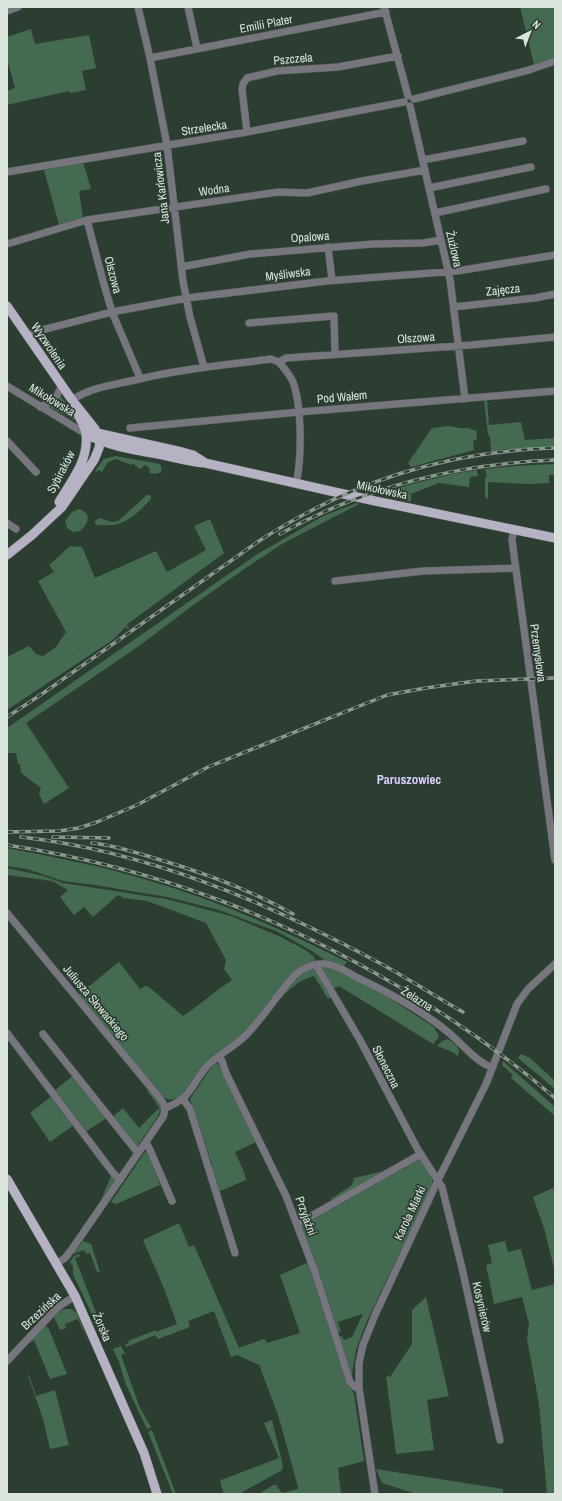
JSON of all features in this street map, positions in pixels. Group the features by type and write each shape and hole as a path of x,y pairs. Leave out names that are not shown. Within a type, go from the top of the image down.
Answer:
{"main road":[{"name":"Wyzwolenia","path":"7,306 99,437"},
{"name":"Wyzwolenia","path":"72,400 86,434"},
{"name":"Mikołowska","path":"86,434 99,437 116,446 192,462 205,463 296,484 555,538"},
{"name":"Sybiraków","path":"49,518 83,460 85,455 86,434"},
{"name":"Sybiraków","path":"7,555 32,535 62,507 78,485 97,454 99,448 99,437"},
{"name":"Żorska","path":"7,1179 75,1296 144,1453 157,1494"}],"street":[{"path":"7,11 18,7"},
{"name":"Jana Karłowicza","path":"138,7 150,58 167,145 181,267 190,317 204,367"},
{"path":"188,7 197,48"},
{"name":"Emilii Plater","path":"150,58 385,9"},
{"name":"Żużlowa","path":"385,9 409,101 448,272 454,307 465,399"},
{"name":"Pszczela","path":"247,132 242,89 247,78 277,71 344,66 398,56"},
{"name":"Strzelecka","path":"7,172 247,132 409,101 555,62"},
{"path":"423,160 523,141"},
{"path":"429,188 531,167"},
{"name":"Wodna","path":"7,244 87,220 278,192 307,193 362,181 425,170"},
{"path":"435,213 546,189"},
{"name":"Olszowa","path":"87,220 112,312 140,378"},
{"name":"Opalowa","path":"181,267 250,254 328,247 423,243 441,240"},
{"path":"328,247 332,280"},
{"name":"Myśliwska","path":"28,337 38,331 112,312 187,298 332,280 448,272 555,255"},
{"name":"Zajęcza","path":"454,307 535,298 555,294"},
{"path":"249,323 334,316 335,354"},
{"name":"Olszowa","path":"72,400 82,394 108,385 204,367 271,359 279,362 286,358 458,346 555,337"},
{"path":"279,362 293,382 299,412 299,462 296,484"},
{"name":"Mikołowska","path":"7,386 86,434"},
{"path":"40,407 54,400 62,386"},
{"name":"Pod Wałem","path":"130,428 299,412 555,391"},
{"path":"7,441 36,472"},
{"path":"7,523 16,529"},
{"name":"Przemysłowa","path":"514,529 512,538 555,860"},
{"path":"335,581 423,571 516,568"},
{"name":"Juliusza Słowackiego","path":"7,913 160,1098 165,1108"},
{"path":"57,1263 65,1258 70,1252 163,1117 165,1108 183,1099 189,1093 203,1071 218,1056 246,1035 300,970 318,964"},
{"name":"Żelazna","path":"318,964 337,967 410,1006 444,1030 483,1064 493,1067"},
{"name":"Słoneczna","path":"318,964 421,1154 438,1180"},
{"name":"Karola Miarki","path":"375,1494 359,1388 359,1363 364,1340 438,1180 479,1098 493,1067 519,1000 528,989 555,964"},
{"path":"7,1032 120,1180"},
{"path":"43,1034 138,1153"},
{"name":"Przyjaźni","path":"218,1056 222,1061 226,1074 281,1185 315,1272 350,1382 355,1387 359,1388"},
{"path":"183,1099 190,1109 235,1253"},
{"path":"146,1142 172,1202"},
{"path":"296,1224 421,1154"},
{"name":"Kosynierów","path":"438,1180 442,1187 462,1268 500,1440"},
{"name":"Brzezińska","path":"7,1361 58,1307 75,1296"}],"green space":[{"path":"520,7 555,7 555,57 534,64"},
{"path":"31,29 35,44 89,35 96,68 82,71 86,90 70,93 69,91 7,105 7,91 15,88 7,59 7,37"},
{"path":"83,162 91,189 79,191 83,218 59,225 44,170"},
{"path":"61,396 78,422 48,406"},
{"path":"484,400 487,400 489,425 521,422 525,440 555,438 555,448 506,449 491,452"},
{"path":"448,426 476,430 477,439 474,441 473,440 474,450 411,467 408,463 432,428"},
{"path":"116,456 160,464 162,470 160,473 156,474 149,473 150,469 147,466 144,465 141,469 133,463 132,465 116,459 108,462 102,472 98,470 97,472 95,471 104,459"},
{"path":"555,464 555,475 549,475 549,483 530,484 488,482 488,499 485,497 485,478 487,477 485,469"},
{"path":"477,470 478,476 470,477 469,487 439,483 411,494 411,502 380,494 404,486 452,474"},
{"path":"147,495 151,495 151,499 136,514 124,522 111,525 95,524 95,521 99,518 112,522 118,521"},
{"path":"357,503 359,504 282,544 247,567 139,646 26,723 69,788 44,804 39,794 41,788 21,773 20,764 18,764 16,753 7,753 7,728 256,555 323,516"},
{"path":"79,509 86,513 88,519 80,531 73,532 67,528 65,521 72,512"},
{"path":"210,519 224,553 129,623 114,639 7,710 7,657 29,646 36,654 43,656 56,647 66,632 38,581 54,572 49,565 70,546 82,547 95,578 156,551 167,572 206,550 194,526"},
{"path":"7,848 95,866 173,888 248,916 347,962 343,967 326,961 312,951 276,931 219,910 167,897 63,881 27,869 7,866"},
{"path":"7,868 44,876 63,883 166,899 231,916 281,937 307,951 314,957 315,961 307,964 248,1029 181,1096 174,1099 167,1099 161,1096 78,995 119,962 140,989 145,986 149,987 183,1016 232,980 224,969 226,960 206,923 147,901 124,898 118,895 93,917 84,907 74,915 60,897 68,890 52,881 7,875"},
{"path":"323,966 335,969 389,998 434,1027 439,1037 433,1044 339,986 333,989 322,969"},
{"path":"312,968 315,969 332,997 328,999 314,976 294,986 268,1013 299,974"},
{"path":"448,1039 457,1046 459,1051 458,1056 437,1046 442,1041"},
{"path":"521,1054 530,1058 555,1081 555,1089 518,1058"},
{"path":"503,1061 555,1107 555,1116 511,1078 513,1075 502,1065"},
{"path":"216,1063 218,1064 255,1137 256,1142 235,1152 246,1180 218,1192 210,1170 212,1164 190,1099 210,1069"},
{"path":"34,1064 55,1090 74,1075 107,1118 85,1132"},
{"path":"147,1091 154,1096 160,1108 158,1116 136,1148 111,1118 123,1108 139,1128 159,1108"},
{"path":"53,1095 114,1176 115,1180 101,1200 112,1174 74,1125 50,1142 30,1113"},
{"path":"148,1151 160,1185 116,1204 111,1202 145,1152"},
{"path":"418,1153 432,1178 432,1185 366,1323 356,1350 351,1379 339,1337 342,1336 344,1340 352,1337 363,1314 338,1322 341,1332 337,1331 300,1226 333,1205 331,1199 352,1185 354,1178 388,1170"},
{"path":"553,1188 555,1193 555,1273 545,1231 533,1197"},
{"path":"179,1223 189,1247 194,1245 239,1348 264,1339 267,1343 300,1333 280,1275 309,1262 349,1385 354,1394 364,1461 338,1468 341,1494 259,1494 273,1485 276,1485 282,1493 298,1489 298,1487 278,1415 259,1365 237,1355 231,1357 214,1311 188,1321 190,1327 158,1339 155,1335 126,1347 125,1345 129,1343 128,1341 156,1330 156,1332 177,1324 163,1286 143,1240"},
{"path":"83,1241 91,1244 100,1272 97,1272 90,1253 86,1254 84,1250 73,1254"},
{"path":"505,1241 508,1252 521,1249 532,1290 555,1284 555,1494 547,1494 539,1404 527,1339 529,1324 522,1297 494,1304 486,1265 492,1263 488,1245"},
{"path":"79,1254 80,1256 75,1258 97,1315 93,1317 73,1274 73,1266 70,1262 74,1256"},
{"path":"426,1297 449,1396 427,1400 434,1450 396,1454 386,1376 390,1377 412,1344 412,1310"},
{"path":"64,1309 71,1309 77,1313 90,1346 78,1319 65,1324 66,1328 60,1330 54,1317 58,1312"},
{"path":"45,1325 49,1329 67,1374 50,1379 34,1340 30,1343 29,1342"},
{"path":"121,1346 125,1353 121,1355 140,1408 151,1427 147,1429 126,1385 119,1362 113,1349"},
{"path":"29,1375 36,1396 55,1390 69,1445 50,1449 43,1419 28,1376"},
{"path":"272,1420 283,1466 282,1470 239,1494 224,1494 220,1482 221,1480 279,1458 264,1423"},
{"path":"152,1430 176,1494 173,1494 148,1432"},
{"path":"376,1469 503,1489 503,1494 416,1494 382,1483"}],"waterway":[{"path":"7,669 27,685 32,685 113,625 124,625 128,628"}],"railway":[{"path":"7,717 259,541 293,520 328,502 364,486 437,463 515,450 555,448"},
{"path":"280,534 312,517 345,503 378,491 413,481 483,467 519,462 555,460"},
{"path":"7,832 59,831 79,828 97,822 137,805 208,767 387,695 476,681 555,678"},
{"path":"21,837 68,844 113,854 159,867 247,899 332,938 396,972 463,1012"},
{"path":"53,837 109,838"},
{"path":"92,843 108,845 131,851 207,875 242,889 293,914"},
{"path":"7,845 116,867 168,882 269,920 319,943 368,969 452,1020 488,1045 555,1098"}],"district":[{"name":"Paruszowiec","path":"409,779"}]}
